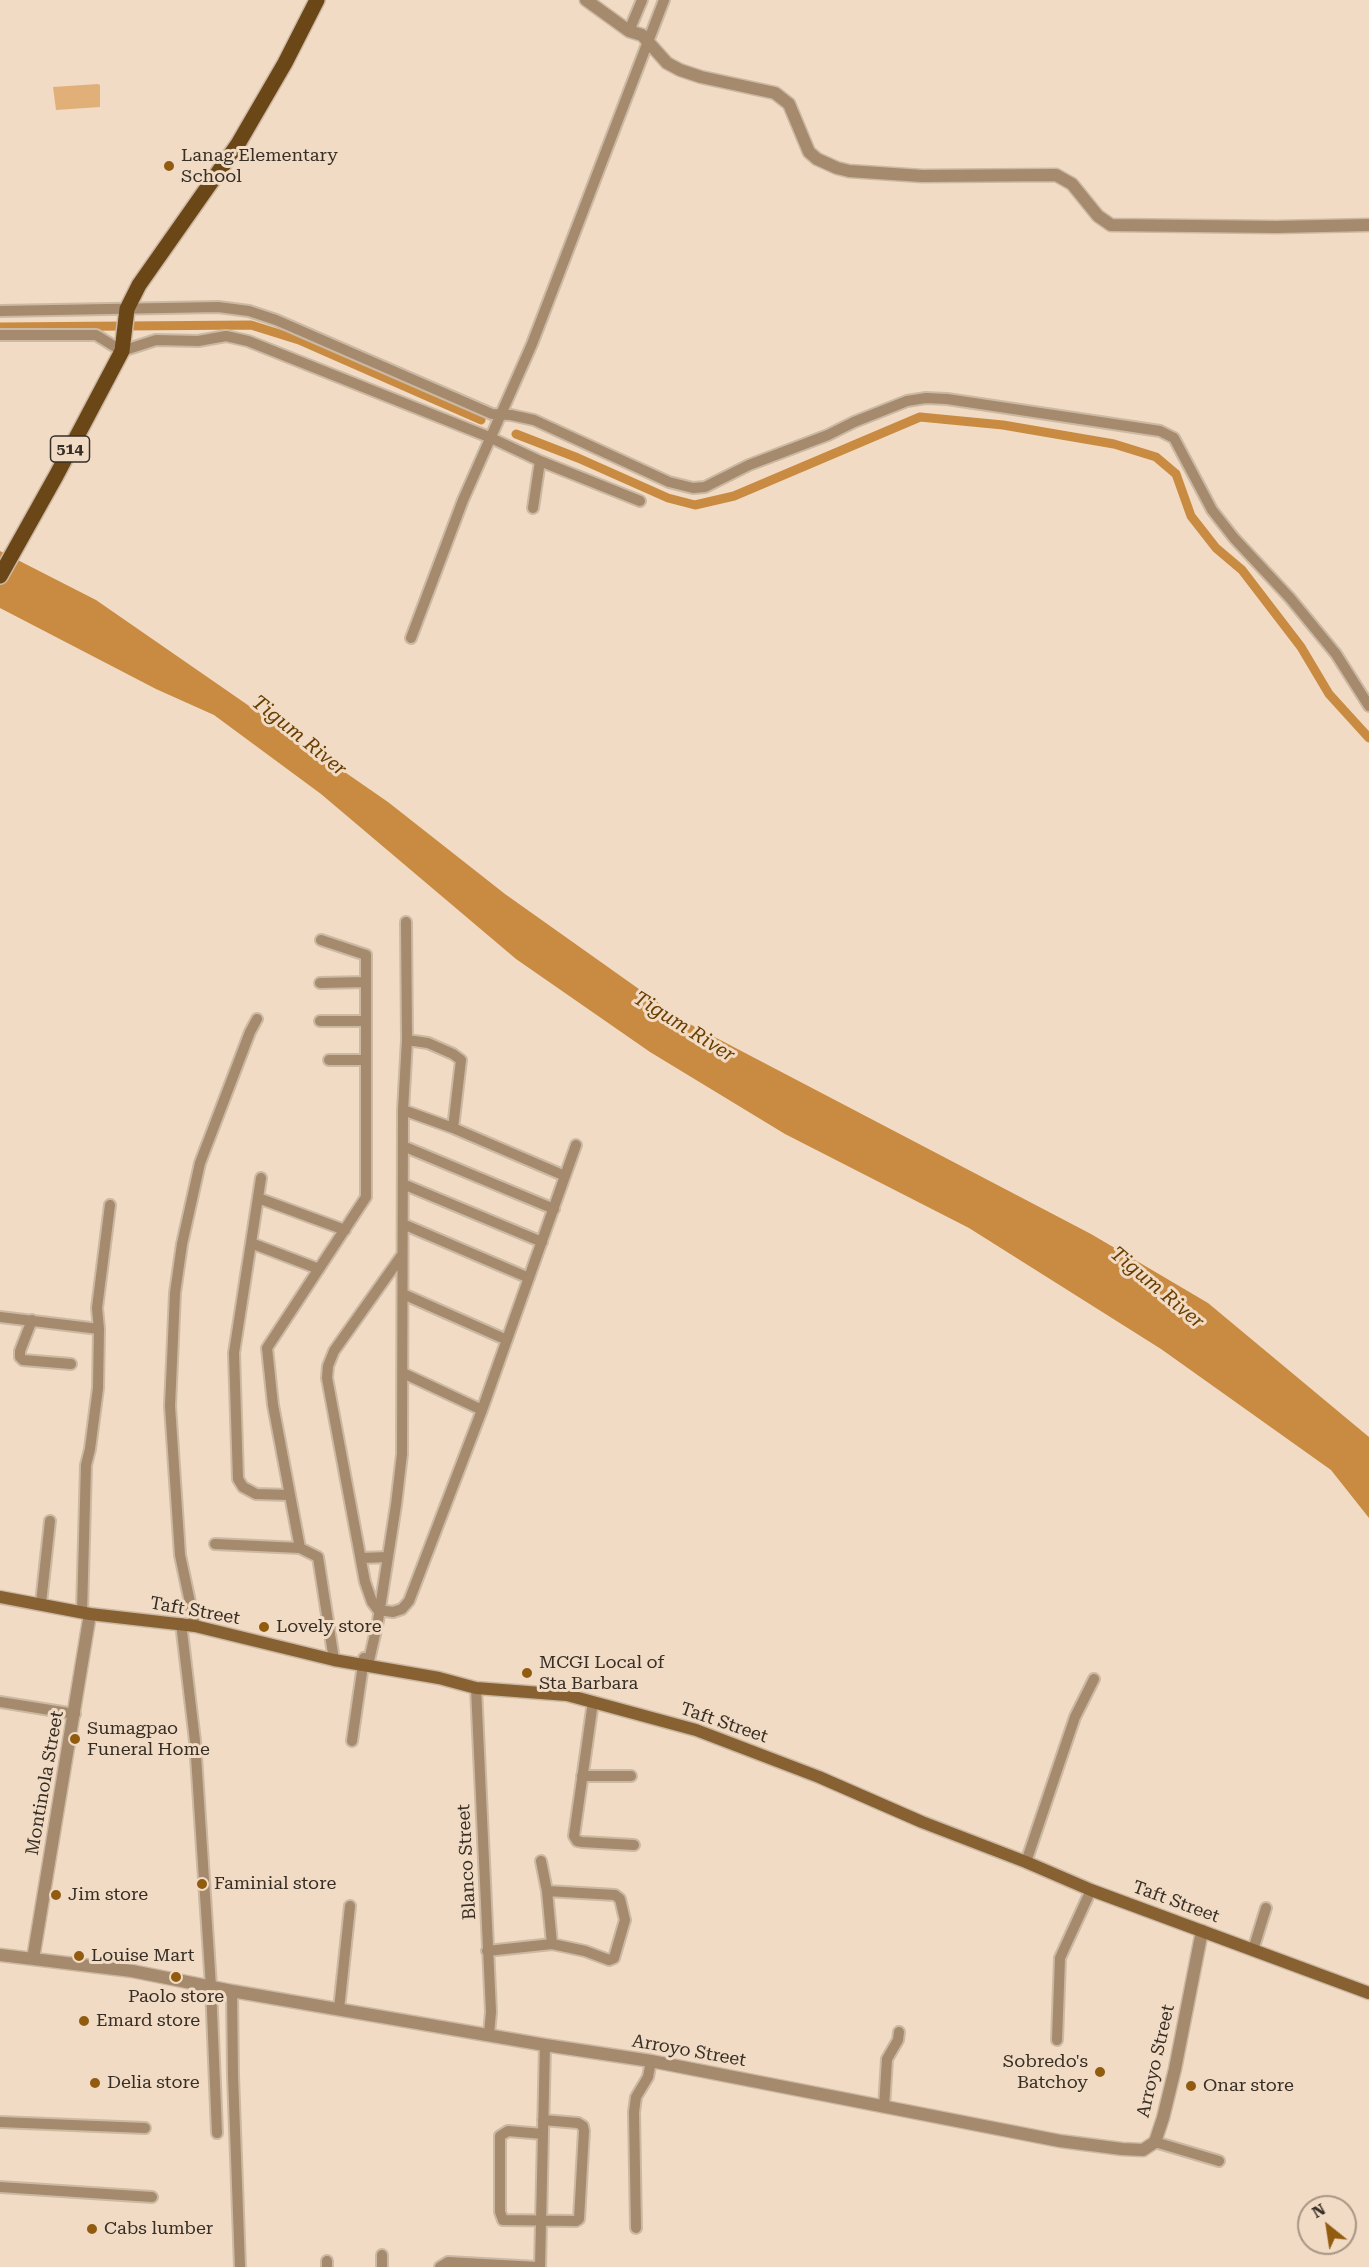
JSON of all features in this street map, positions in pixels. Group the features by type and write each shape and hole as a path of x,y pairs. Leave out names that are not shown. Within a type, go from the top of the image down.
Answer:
{"main road":[{"name":"514","path":"0,576 123,348 126,311 139,285 238,144 285,63 317,0"},
{"name":"Taft Street","path":"0,1597 86,1613 181,1623 334,1660 439,1678 476,1688 567,1695 696,1730 819,1777 922,1822 1091,1890 1369,1993"}],"street":[{"path":"586,0 629,31 642,35 668,63 680,70 701,77 775,93 789,104 809,152 817,159 837,168 849,171 922,176 1056,175 1072,184 1098,216 1112,225 1276,227 1369,225"},
{"path":"629,31 642,0"},
{"path":"411,638 489,437 532,344 664,0"},
{"path":"0,311 218,308 249,312 276,320 492,414 534,420 669,482 693,488 711,485 749,465 828,435 898,404 926,398 948,399 1160,431 1174,438 1212,510 1336,654 1369,706"},
{"path":"0,335 96,335 123,348 156,340 198,341 226,336 248,341 489,437 540,461 640,501"},
{"path":"533,508 540,461"},
{"path":"352,1741 369,1627 378,1610 388,1557 402,1454 403,1110 407,1040 406,922"},
{"path":"300,1548 273,1405 267,1348 366,1197 366,955 321,940"},
{"path":"320,983 366,982"},
{"path":"195,1626 180,1555 170,1406 176,1293 183,1244 200,1163 257,1019"},
{"path":"320,1022 366,1021"},
{"path":"407,1040 428,1043 461,1059 453,1128"},
{"path":"329,1060 366,1060"},
{"path":"403,1110 453,1128 566,1176"},
{"path":"402,1255 334,1351 328,1366 327,1378 361,1558 372,1602 378,1610 393,1612 402,1609 409,1601 482,1410 576,1145"},
{"path":"403,1146 554,1209"},
{"path":"261,1178 234,1353 234,1411 238,1479 243,1487 256,1494 289,1495"},
{"path":"403,1184 542,1242"},
{"path":"258,1198 345,1230"},
{"path":"86,1613 86,1465 98,1388 97,1308 110,1205"},
{"path":"403,1224 529,1278"},
{"path":"251,1243 319,1269"},
{"path":"403,1294 507,1340"},
{"path":"0,1317 99,1329"},
{"path":"32,1320 20,1351 20,1357 23,1360 71,1364"},
{"path":"403,1373 482,1410"},
{"path":"41,1604 50,1521"},
{"path":"216,1544 300,1548 318,1557 334,1660"},
{"path":"361,1558 388,1557"},
{"name":"Montinola Street","path":"33,1959 75,1714 86,1613"},
{"path":"181,1623 195,1741 211,1987 217,2133"},
{"path":"1026,1862 1075,1717 1094,1679"},
{"name":"Blanco Street","path":"476,1688 487,1951 492,2012 489,2034"},
{"path":"0,1702 75,1714"},
{"path":"593,1702 574,1836 577,1840 634,1845"},
{"path":"582,1776 631,1776"},
{"path":"541,1861 547,1891 552,1944"},
{"path":"1057,2040 1060,1958 1091,1890"},
{"path":"487,1951 552,1944 585,1951 609,1960 614,1958 625,1920 620,1899 615,1895 547,1891"},
{"path":"339,2009 350,1905"},
{"path":"1253,1950 1266,1908"},
{"name":"Arroyo Street","path":"0,1955 132,1971 232,1991 544,2045 651,2061 1069,2143 1122,2150 1143,2150 1155,2142 1175,2069 1202,1931"},
{"path":"232,1991 240,2267"},
{"path":"884,2107 888,2059 898,2040 899,2032"},
{"path":"440,2267 448,2262 538,2267 544,2045"},
{"path":"636,2228 634,2112 636,2097 648,2077 651,2061"},
{"path":"214,2075 233,2075"},
{"path":"543,2120 578,2123 583,2126 579,2219 576,2221 503,2220 501,2217 500,2136 508,2131 543,2134"},
{"path":"0,2122 145,2128"},
{"path":"1155,2142 1219,2161"},
{"path":"0,2187 152,2197"},
{"path":"382,2255 382,2267"}],"shaded area":[{"path":"100,85 100,107 56,110 53,87"}],"water":[{"name":"Tigum River","path":"0,551 96,600 388,802 505,894 684,1021 1091,1234 1208,1303 1369,1437 1369,1518 1331,1470 1161,1349 969,1228 785,1134 650,1052 516,959 321,794 214,715 156,689 0,608"}],"waterway":[{"path":"0,327 251,325 299,340 481,420"},
{"path":"516,434 578,458 668,498 695,505 734,496 920,417 1003,425 1114,444 1156,457 1176,474 1191,516 1216,548 1242,570 1301,647 1329,694 1369,738"}],"place":[{"name":"Lanag Elementary School","path":"169,166"},
{"name":"Lovely store","path":"264,1627"},
{"name":"MCGI Local of Sta Barbara","path":"527,1673"},
{"name":"Sumagpao Funeral Home","path":"75,1739"},
{"name":"Faminial store","path":"202,1884"},
{"name":"Jim store","path":"56,1895"},
{"name":"Louise Mart","path":"79,1956"},
{"name":"Paolo store","path":"176,1977"},
{"name":"Emard store","path":"84,2021"},
{"name":"Sobredo's Batchoy","path":"1100,2072"},
{"name":"Delia store","path":"95,2083"},
{"name":"Onar store","path":"1191,2086"},
{"name":"Cabs lumber","path":"92,2229"}]}
